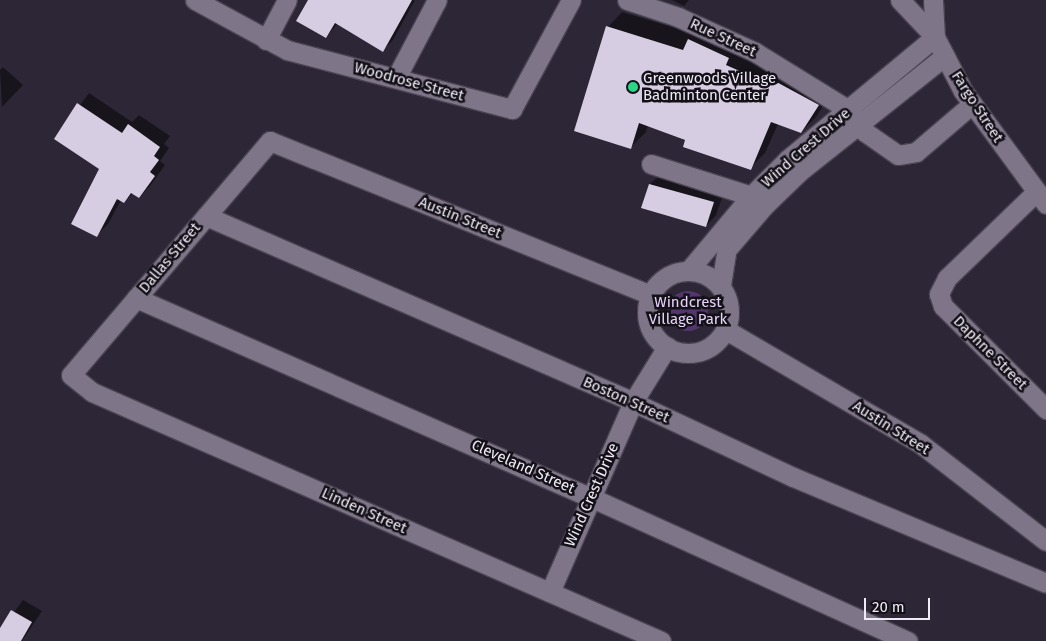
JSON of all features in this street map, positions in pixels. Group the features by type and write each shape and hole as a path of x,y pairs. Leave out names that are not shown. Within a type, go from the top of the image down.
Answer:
{"street":[{"name":"Woodrose Street","path":"195,0 287,50 512,109 570,0"},
{"path":"266,40 287,0"},
{"path":"396,78 437,0"},
{"name":"Rue Street","path":"627,0 678,16 755,52 854,117 865,132 898,155 916,152 972,104"},
{"path":"900,0 935,37"},
{"name":"Fargo Street","path":"933,0 935,37 945,56 972,104 1041,199"},
{"name":"Wind Crest Drive","path":"720,285 727,248 764,206 935,37"},
{"name":"Wind Crest Drive","path":"689,270 751,196 788,159 945,56"},
{"name":"Dallas Street","path":"71,375 270,141"},
{"name":"Austin Street","path":"270,141 651,295"},
{"path":"651,164 751,196"},
{"name":"Daphne Street","path":"1041,199 947,278 939,294 943,306 1046,409"},
{"name":"Boston Street","path":"206,216 633,402 793,478 1046,584"},
{"path":"689,270 712,277 720,285 730,307 726,330 706,349 679,352 666,347 651,330 648,319 651,295 666,277 689,270"},
{"name":"Cleveland Street","path":"136,298 590,496 908,641"},
{"name":"Austin Street","path":"726,330 921,444 1046,541"},
{"name":"Wind Crest Drive","path":"550,592 590,496 633,402 666,347"},
{"name":"Linden Street","path":"71,375 92,392 660,641"}],"green space":[{"name":"Windcrest Village Park","path":"692,291 699,294 705,300 708,311 707,319 699,328 692,331 684,331 677,328 669,319 668,307 671,300 680,292"}],"building":[{"path":"308,0 412,0 383,52 335,23 326,38 296,21"},
{"path":"606,26 683,50 688,39 729,58 726,65 769,84 771,79 819,105 801,133 771,122 751,170 683,147 685,140 639,123 631,149 574,131"},
{"path":"77,103 122,133 128,124 160,147 154,156 159,160 150,172 155,176 139,198 131,193 124,203 117,199 97,237 71,224 99,169 54,139"},
{"path":"649,184 714,202 706,227 641,208"},
{"path":"11,610 32,622 21,641 0,641 0,628"}],"place":[{"name":"Greenwoods Village Badminton Center","path":"633,87"}]}
